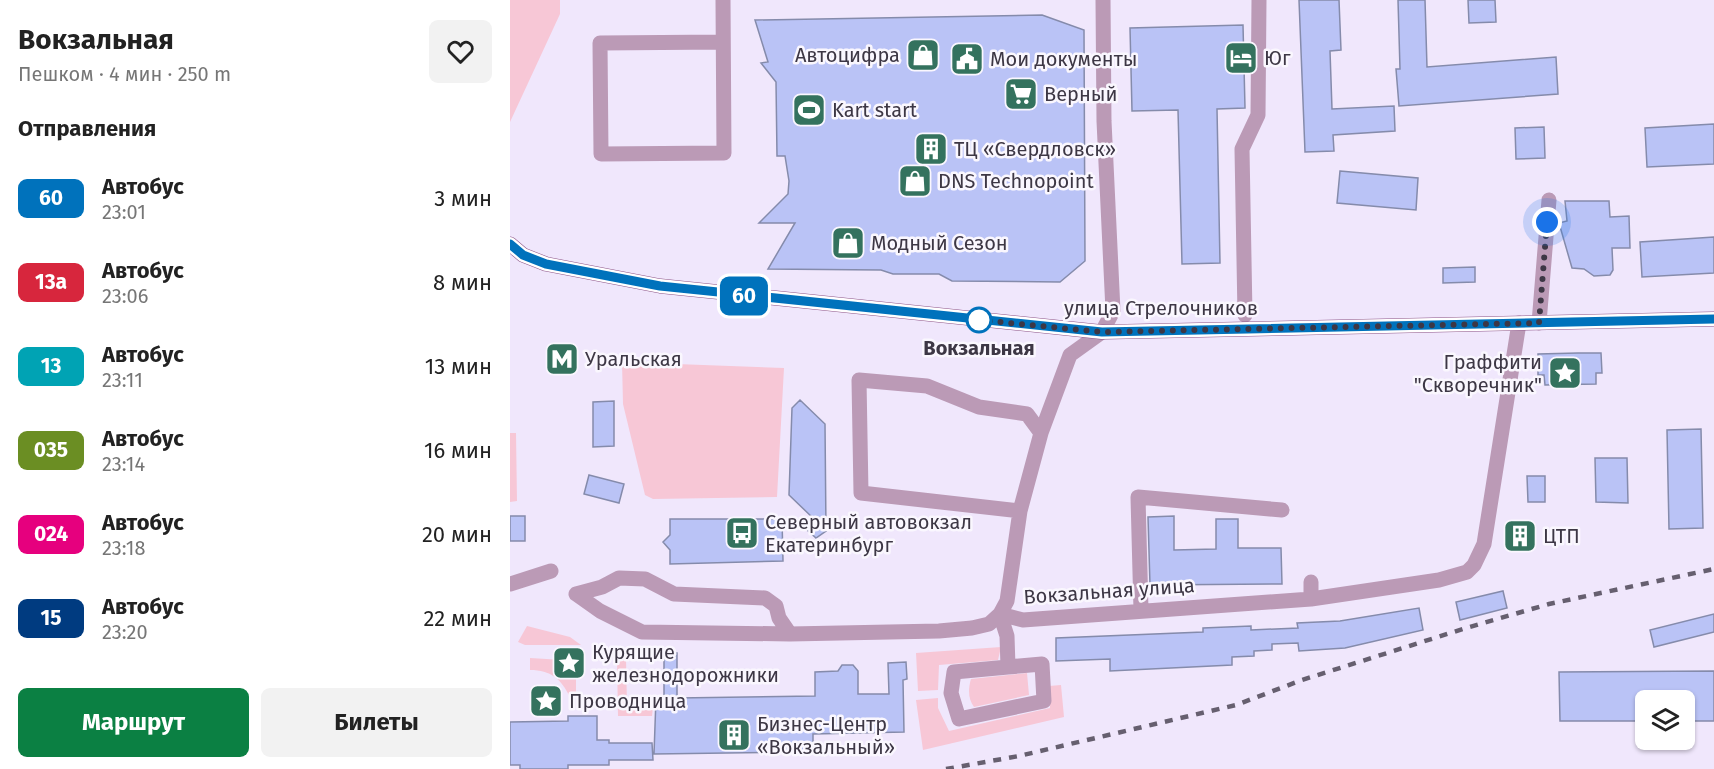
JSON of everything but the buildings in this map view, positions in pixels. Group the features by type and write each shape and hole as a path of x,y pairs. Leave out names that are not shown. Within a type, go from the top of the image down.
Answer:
{"main road":[{"name":"улица Стрелочников","path":"510,244 523,255 546,264 660,286 1102,332 1714,319"}],"street":[{"path":"723,0 724,153 601,154 600,43 723,42"},
{"path":"1008,667 1007,636 1000,614 1007,601 1020,511 1041,433 1070,355 1102,332 1113,310 1104,121 1103,0"},
{"path":"1245,315 1242,149 1258,115 1259,0"},
{"path":"1539,323 1549,200"},
{"name":"Вокзальная улица","path":"790,634 779,618 777,606 765,598 674,594 645,579 619,578 602,587 576,594 600,611 642,632 790,634 972,628 989,624 1000,614 1023,620 1311,599 1454,577 1474,565 1484,544 1519,323"},
{"path":"1020,511 861,493 859,380 927,386 979,407 1027,414 1041,433"},
{"path":"1141,610 1138,497 1282,510"},
{"path":"510,584 551,571"},
{"path":"1311,582 1311,599"},
{"path":"1042,664 1044,701 959,719 951,693 954,672 1008,667 1042,664"}],"shaded area":[{"path":"510,0 560,0 560,14 510,122"},
{"path":"622,362 784,368 777,497 653,499 645,495 623,404"},
{"path":"510,433 516,433 517,501 510,502"},
{"path":"527,626 570,637 581,645 525,645 518,642"},
{"path":"1001,647 998,660 939,665 938,690 918,691 916,653"},
{"path":"530,658 563,660 563,670 576,670 576,698 570,697 563,685 550,674 530,670"},
{"path":"617,659 626,659 627,706 653,707 652,716 618,716"},
{"path":"1027,673 1029,695 974,707 972,704 969,694 971,679"},
{"path":"1061,685 1064,717 923,750 916,700 938,698 938,708 949,731 1050,708 1049,686"}],"railway":[{"path":"946,769 1019,756 1236,705 1302,680 1549,604 1714,569"}],"bus line":[{"name":"60","path":"510,244 523,255 546,264 660,286 887,312 1102,332 1714,319"}],"place":[{"name":"Автоцифра","path":"923,55"},
{"name":"Юг","path":"1241,58"},
{"name":"Мои документы","path":"967,59"},
{"name":"Верный","path":"1021,94"},
{"name":"Kart start","path":"809,110"},
{"name":"ТЦ «Свердловск»","path":"931,149"},
{"name":"DNS Technopoint","path":"915,181"},
{"name":"Модный Сезон","path":"848,243"},
{"name":"Вокзальная","path":"979,320"},
{"name":"Уральская","path":"562,359"},
{"name":"Граффити \"Скворечник\"","path":"1565,373"},
{"name":"Северный автовокзал Екатеринбург","path":"742,533"},
{"name":"ЦТП","path":"1520,536"},
{"name":"Курящие железнодорожники","path":"569,663"},
{"name":"Проводница","path":"546,701"},
{"name":"Бизнес-Центр «Вокзальный»","path":"734,735"}],"route":[{"path":"979,320 1102,332 1539,323 1547,222"}]}
